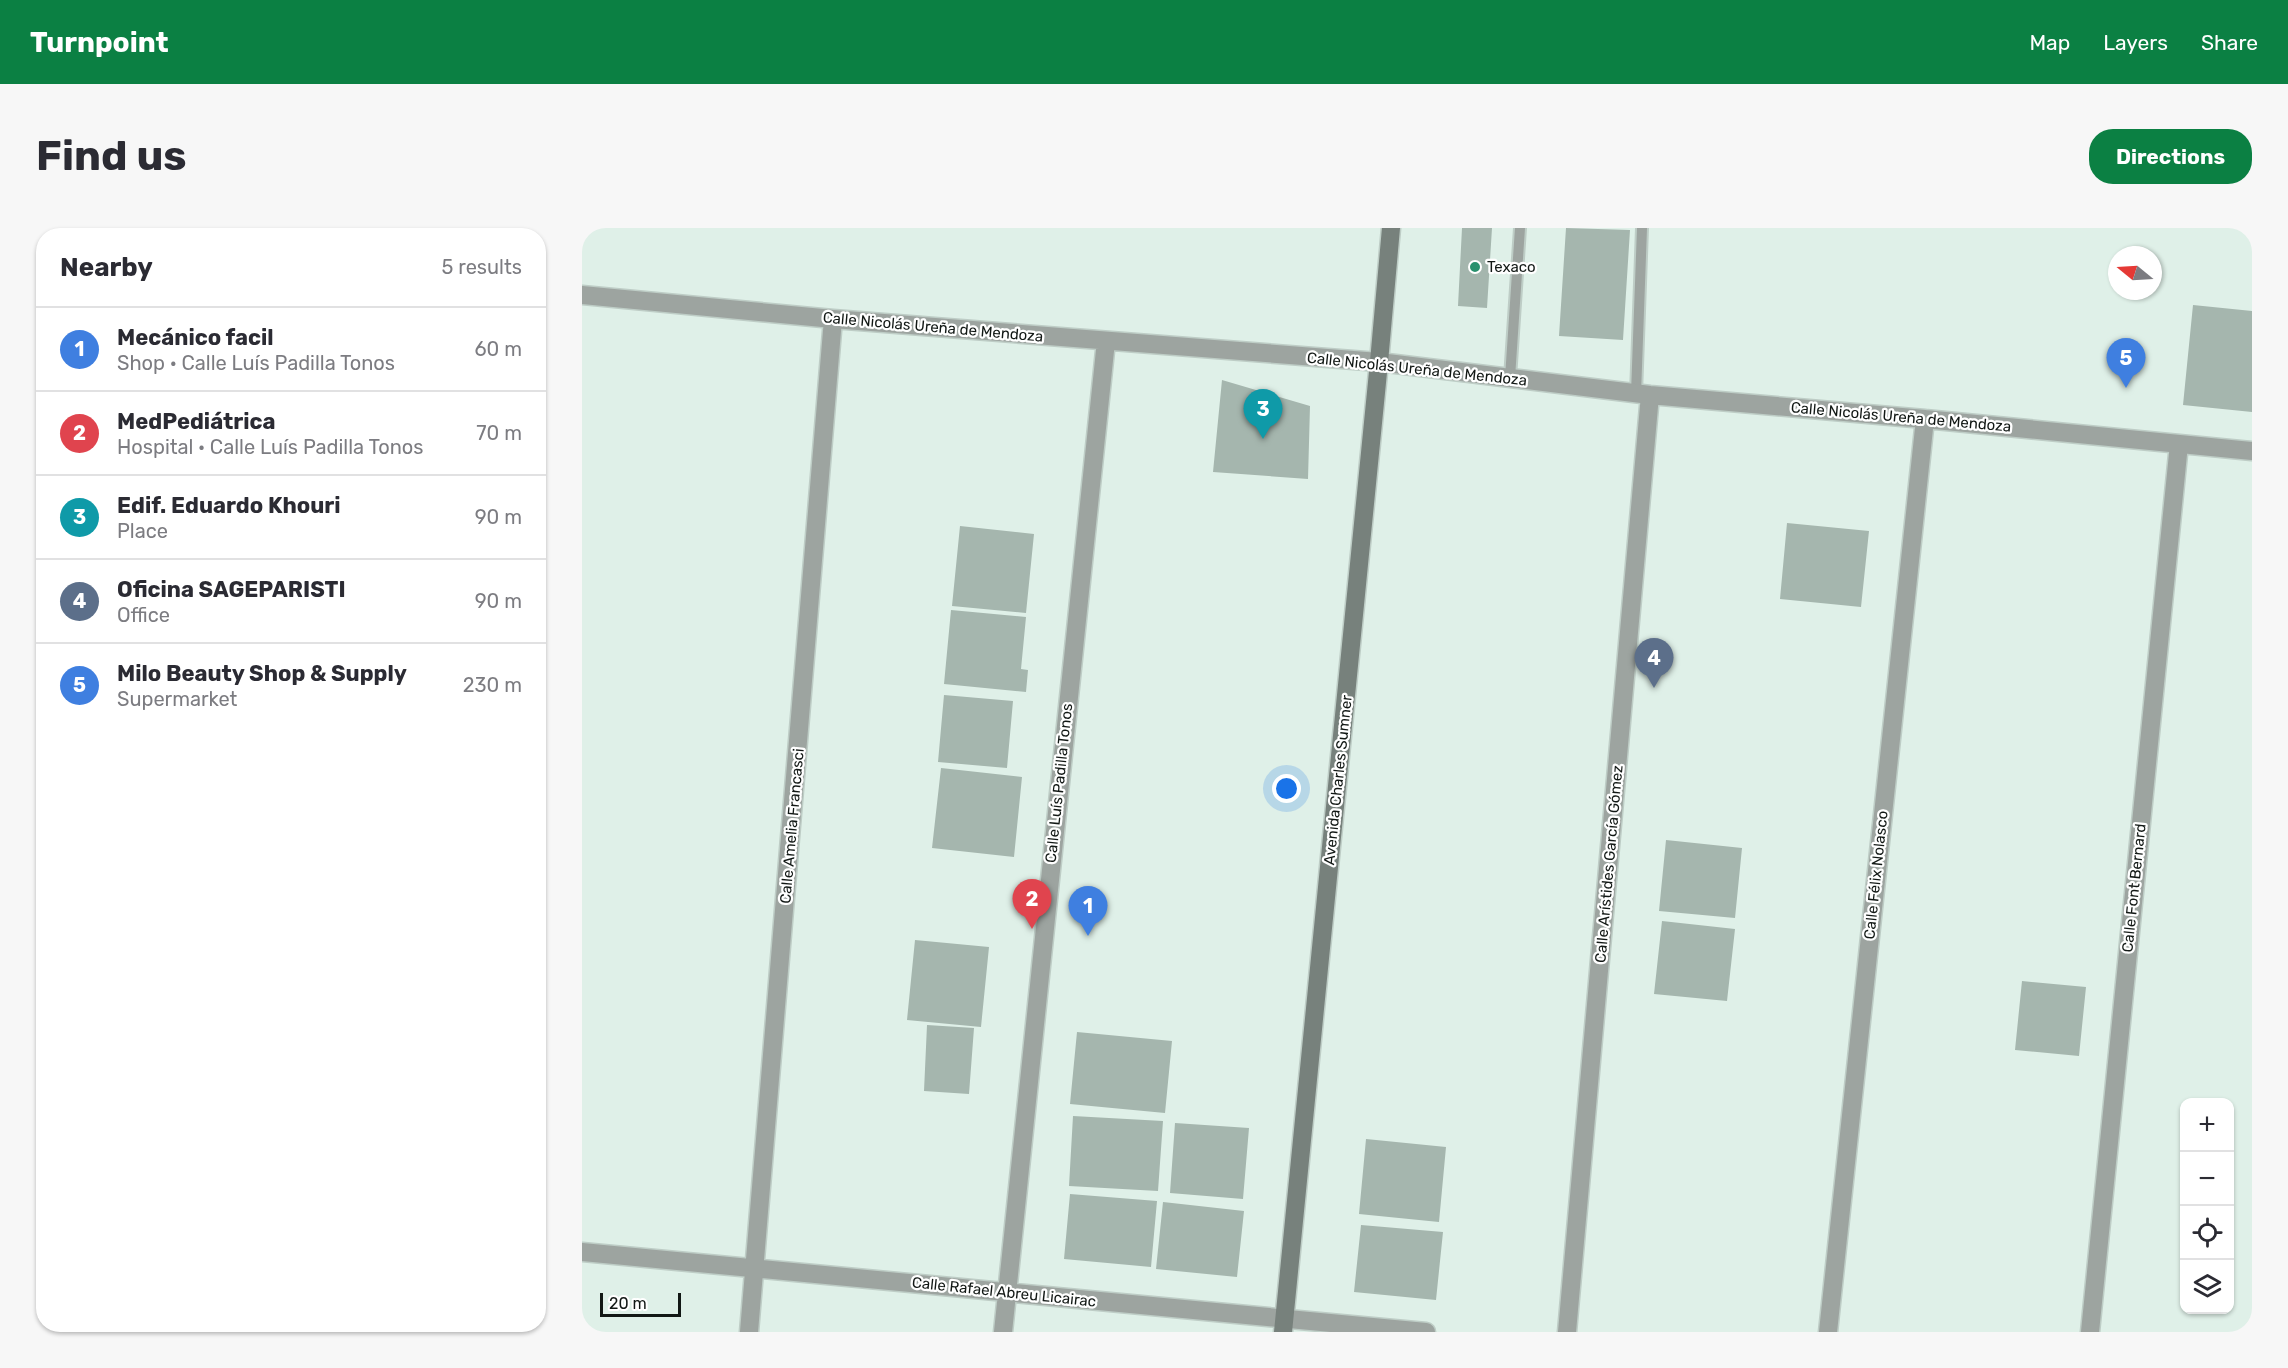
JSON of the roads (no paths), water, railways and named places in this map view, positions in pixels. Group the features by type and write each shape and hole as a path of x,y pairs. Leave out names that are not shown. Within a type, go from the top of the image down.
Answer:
{"street":[{"name":"Avenida Charles Sumner","path":"1284,1326 1391,228"},
{"name":"Calle Nicolás Ureña de Mendoza","path":"582,295 833,319 1379,362 1643,395 1925,419 2252,451"},
{"name":"Calle Amelia Francasci","path":"749,1332 833,319"},
{"name":"Calle Luís Padilla Tonos","path":"1003,1332 1106,341"},
{"name":"Calle Arístides García Gómez","path":"1567,1332 1643,395"},
{"name":"Calle Félix Nolasco","path":"1828,1332 1925,419"},
{"name":"Calle Font Bernard","path":"2090,1332 2179,444"},
{"name":"Calle Rafael Abreu Licairac","path":"582,1251 1006,1292 1284,1326 1426,1332"}],"lane":[{"path":"1510,378 1520,228"},
{"path":"1642,228 1643,395"}],"place":[{"name":"Texaco","path":"1475,267"},
{"name":"Milo Beauty Shop & Supply","path":"2126,388"},
{"name":"Edif. Eduardo Khouri","path":"1263,439"},
{"name":"Oficina SAGEPARISTI","path":"1654,688"},
{"name":"MedPediátrica","path":"1032,929"},
{"name":"Mecánico facil","path":"1088,936"}]}
